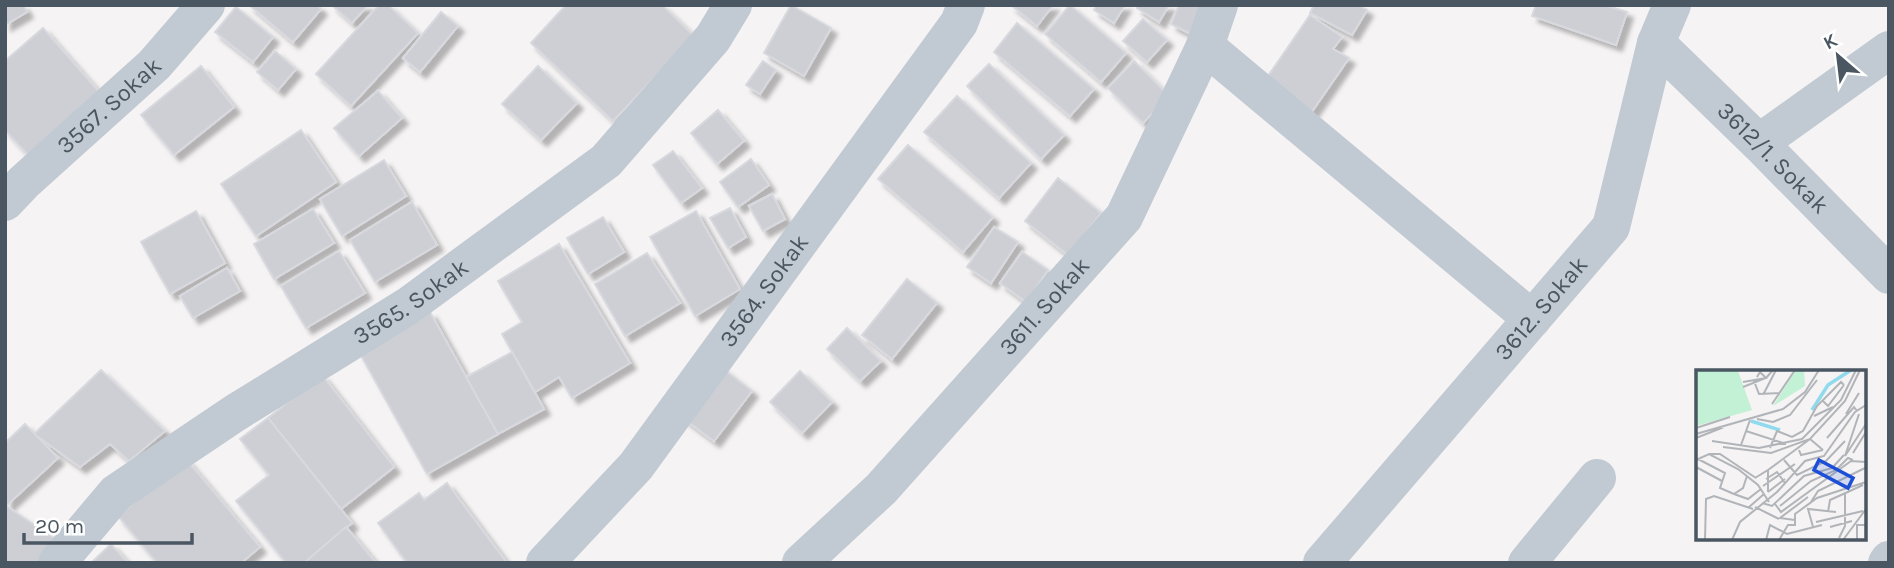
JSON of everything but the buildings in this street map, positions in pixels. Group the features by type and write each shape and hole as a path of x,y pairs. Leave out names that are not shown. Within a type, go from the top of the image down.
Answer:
{"street":[{"name":"3567. Sokak","path":"5,202 154,65 206,5"},
{"name":"3565. Sokak","path":"57,563 116,493 235,413 408,306 606,161 713,38 733,5"},
{"name":"3564. Sokak","path":"545,563 636,466 958,23 966,5"},
{"name":"3611. Sokak","path":"801,563 881,489 1124,217 1205,47 1219,5"},
{"name":"3612. Sokak","path":"1322,563 1611,227 1656,43 1672,5"},
{"name":"3612/1. Sokak","path":"1656,43 1889,275"},
{"path":"1205,47 1532,319"},
{"path":"1759,143 1889,50"},
{"path":"1527,563 1597,478"}]}
